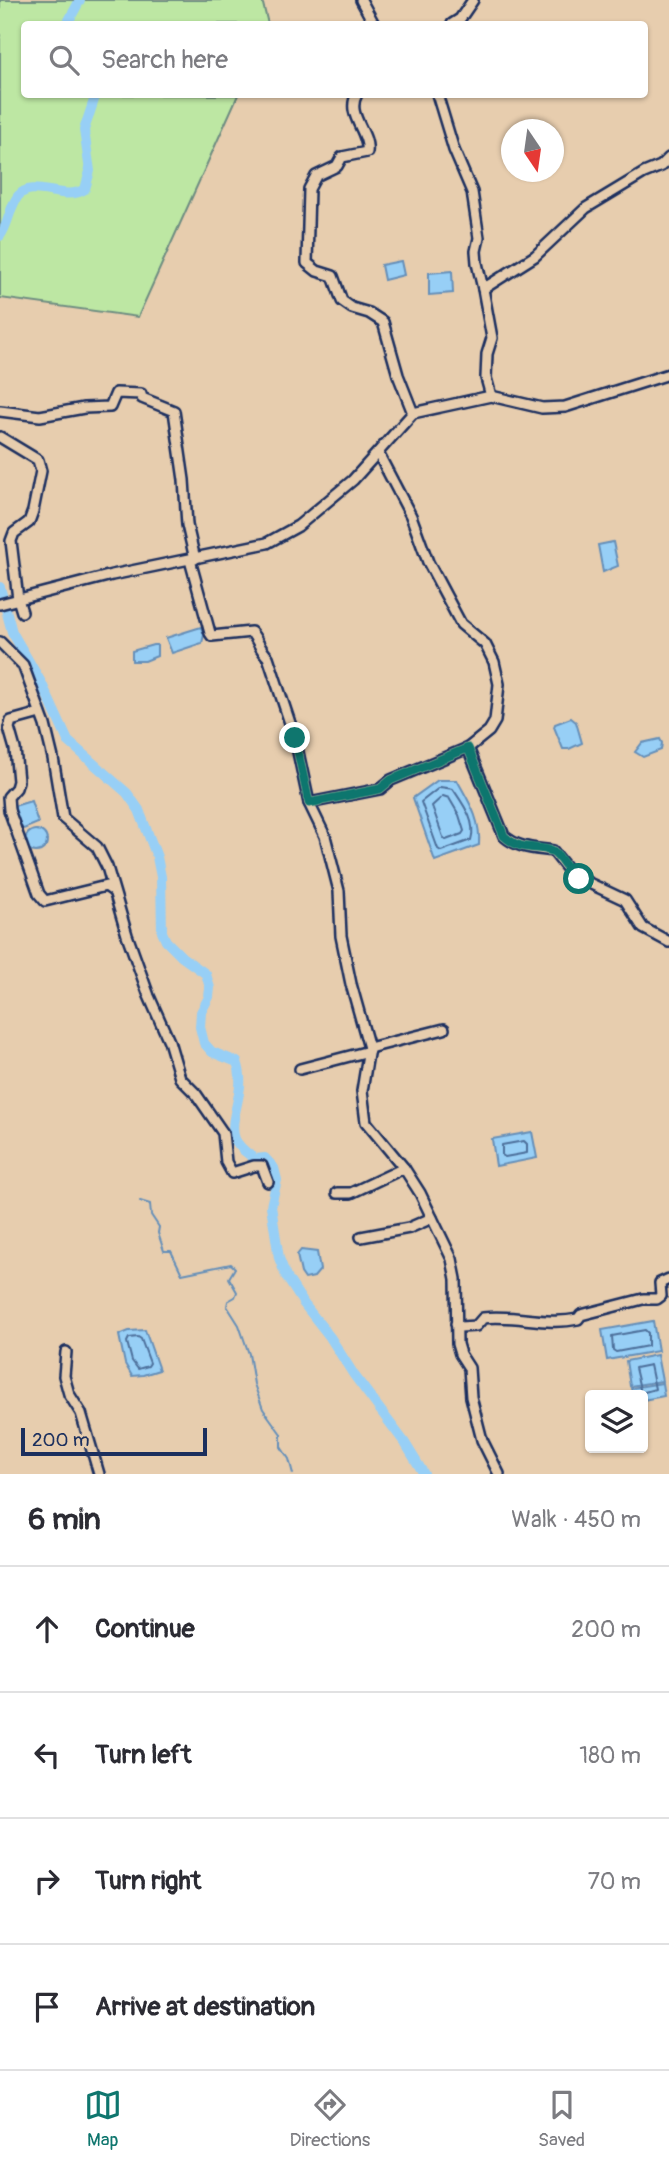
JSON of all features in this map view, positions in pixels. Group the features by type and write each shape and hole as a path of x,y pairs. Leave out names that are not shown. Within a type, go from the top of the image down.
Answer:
{"street":[{"path":"361,0 372,21"},
{"path":"457,21 473,0"},
{"path":"356,98 354,108 367,142 367,152 342,157 337,166 316,176 309,189 307,263 317,271 333,276 342,301 383,322 398,375 413,413"},
{"path":"438,98 454,150 472,192 479,238 477,262 492,338 487,354 486,378 491,396"},
{"path":"483,289 535,256 586,208 644,173 661,166 669,158"},
{"path":"0,604 111,575 267,543 298,526 353,480 413,413 491,396 542,408 565,407 669,374"},
{"path":"0,411 40,416 84,408 110,407 116,393 141,394 147,401 174,411 192,559 210,633 212,636 251,632 261,651 268,657 295,738 309,803 325,836 339,891 341,936 369,1049 362,1091 366,1122 404,1168 452,1259 456,1279 456,1324 460,1354 469,1368 471,1396 482,1440 499,1474"},
{"path":"0,437 38,460 41,471 29,522 14,533 11,541 14,600 22,612"},
{"path":"309,803 380,789 391,780 468,748 489,731 495,721 499,684 494,662 485,644 461,624 428,562 411,516 378,453"},
{"path":"0,642 23,665 53,758 63,818 97,848 107,867 149,996 169,1041 180,1078 196,1094 223,1133 226,1162 232,1173 254,1166 262,1167 268,1182"},
{"path":"40,713 12,721 9,727 15,749 18,781 8,797 9,810 30,862 39,894 45,901 106,886 113,891"},
{"path":"468,748 504,836 528,849 553,851 572,875 625,900 643,928 669,942"},
{"path":"300,1069 444,1029"},
{"path":"337,1193 351,1193 367,1183 404,1168"},
{"path":"361,1237 410,1228 432,1218"},
{"path":"456,1324 460,1327 476,1326 483,1318 503,1317 548,1323 566,1322 578,1319 581,1315 640,1300 657,1299 661,1296 660,1283 669,1279"},
{"path":"66,1352 64,1376 69,1394 81,1413 99,1474"}],"green space":[{"path":"0,0 262,0 267,21 21,21 21,98 237,98 138,317 0,298"}],"water":[{"path":"401,261 404,275 384,280 381,265"},
{"path":"452,271 453,293 429,295 429,273"},
{"path":"613,542 618,566 603,572 598,545"},
{"path":"201,627 204,635 202,643 172,653 166,638"},
{"path":"157,645 157,656 145,661 132,661 132,651"},
{"path":"571,718 576,722 582,743 563,749 554,727 555,724"},
{"path":"660,739 661,750 643,757 635,752 642,743"},
{"path":"438,780 457,780 476,819 479,845 435,861 413,798"},
{"path":"31,801 38,823 21,830 17,824 14,806"},
{"path":"36,830 44,833 47,841 44,849 36,852 28,849 25,841 28,833"},
{"path":"532,1132 537,1158 496,1166 492,1139"},
{"path":"301,1250 317,1252 320,1270 314,1277 305,1279 301,1273 297,1255"},
{"path":"653,1321 658,1351 607,1360 602,1330"},
{"path":"145,1330 159,1370 132,1376 125,1364 119,1335"},
{"path":"657,1355 662,1381 630,1386 626,1361"},
{"path":"662,1383 664,1396 648,1399 648,1390 631,1388"}],"waterway":[{"path":"69,21 80,0"},
{"path":"0,236 15,201 24,191 32,189 77,193 85,189 90,171 84,130 95,98"},
{"path":"0,587 12,632 42,684 68,741 127,793 139,810 157,857 161,877 162,932 166,941 182,957 206,974 210,988 209,997 201,1012 200,1027 204,1043 212,1052 237,1062 240,1083 233,1122 235,1139 249,1155 255,1159 265,1158 274,1168 277,1180 271,1206 279,1258 286,1276 405,1443 424,1474"},
{"path":"140,1201 150,1204 151,1215 159,1227 158,1233 164,1251 171,1251 182,1274 231,1264 235,1268 229,1278 237,1292 227,1306 239,1325 263,1409 281,1434 281,1447 289,1459 293,1474"}],"route":[{"path":"295,738 309,803 380,789 391,780 468,748 504,836 528,849 553,851 560,857 566,870 579,879"}]}
